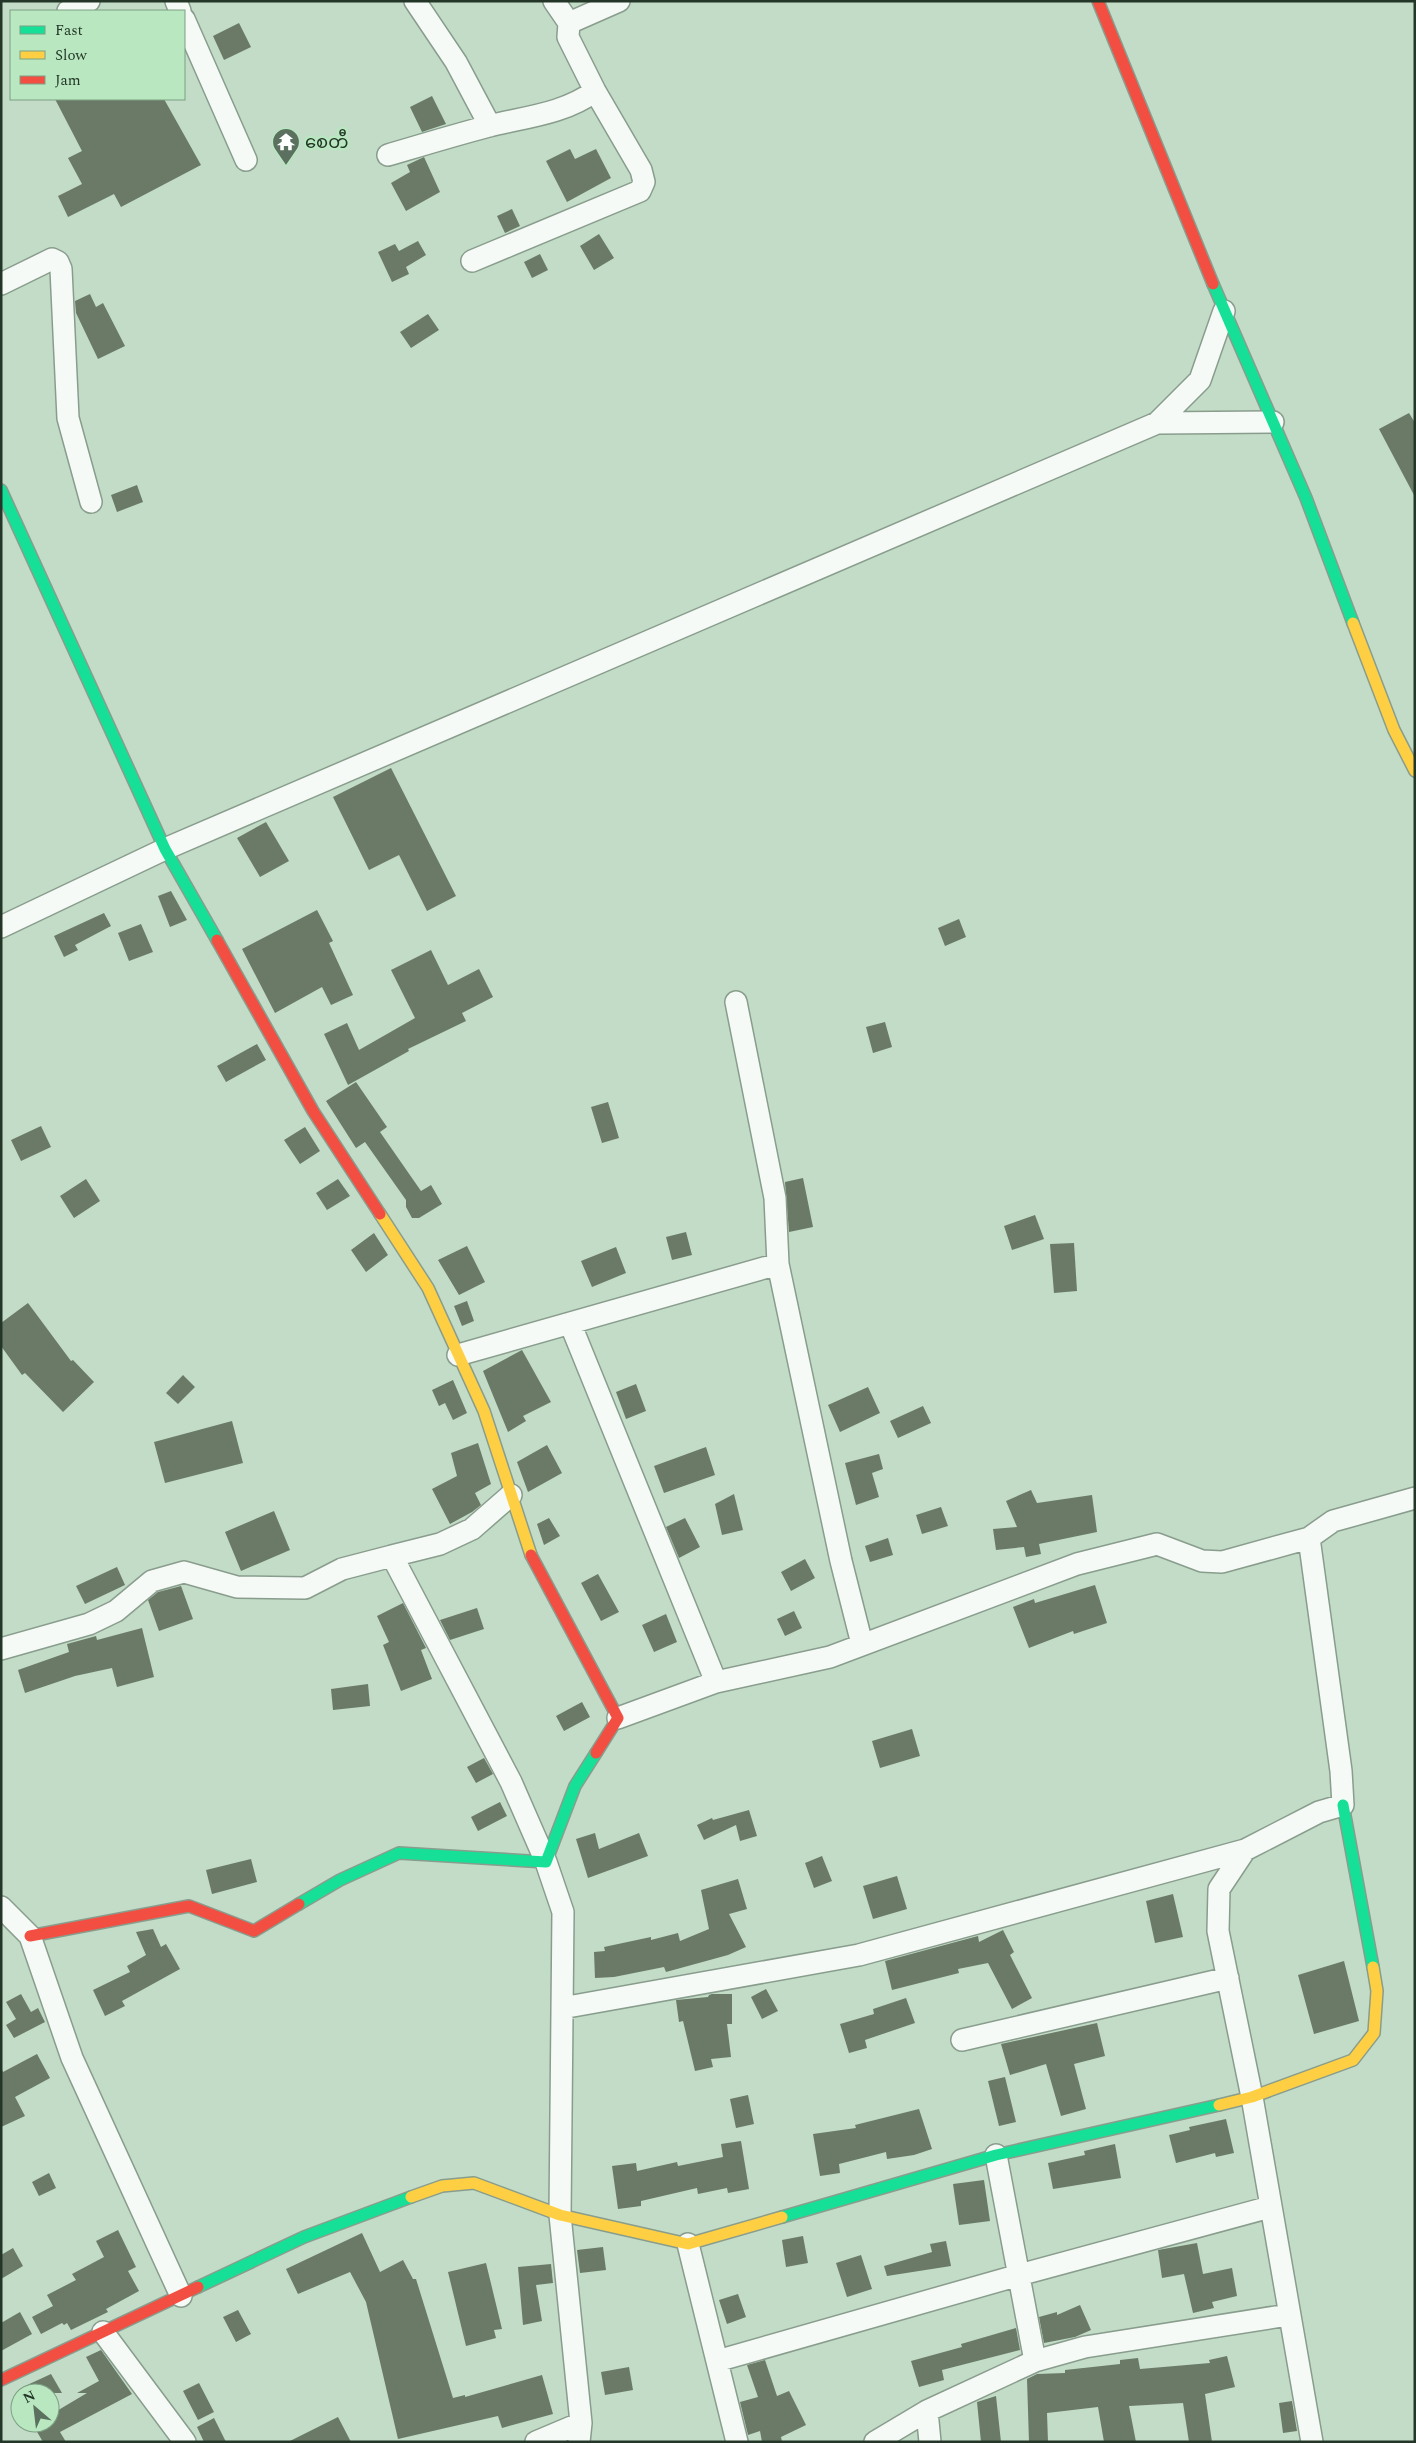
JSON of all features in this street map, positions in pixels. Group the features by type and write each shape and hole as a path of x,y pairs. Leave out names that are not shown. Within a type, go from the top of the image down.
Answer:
{"street":[{"path":"70,10 89,1"},
{"path":"415,1 456,62 490,126"},
{"path":"472,261 640,191 644,182 641,170 595,91 568,37 569,23 554,1"},
{"path":"569,23 619,1"},
{"path":"1098,1 1224,311 1306,498 1394,730 1415,770"},
{"path":"185,21 246,160"},
{"path":"388,155 490,126 562,109 582,101 595,91"},
{"path":"1,284 52,260 58,262 61,269 68,418 91,502"},
{"path":"1,927 164,849 1157,423 1200,380 1224,311"},
{"path":"1157,423 1273,422"},
{"path":"1,490 164,849 313,1111 428,1288 484,1411 531,1555 618,1718"},
{"path":"736,1002 775,1198 778,1264 841,1561 862,1644"},
{"path":"458,1355 778,1264"},
{"path":"570,1323 716,1682"},
{"path":"1,1649 89,1624 116,1612 152,1581 184,1572 237,1587 305,1588 342,1569 440,1544 472,1529 511,1495"},
{"path":"546,1862 575,1786 618,1718 716,1682 830,1657 1077,1564 1157,1544 1202,1561 1222,1562 1309,1538 1333,1521 1415,1498"},
{"path":"1,2380 304,2237 442,2186 474,2183 560,2215 688,2244 996,2155 1252,2097 1353,2060 1374,2033 1378,1991 1343,1805 1341,1771 1309,1538"},
{"path":"392,1556 511,1782 546,1862 563,1912 560,2215 580,2432 536,2442"},
{"path":"562,2008 859,1955 1244,1850 1319,1812 1343,1805"},
{"path":"1244,1850 1219,1889 1218,1931 1252,2097 1288,2315 1312,2442"},
{"path":"30,1936 189,1906 254,1931 340,1880 399,1853 546,1862"},
{"path":"1,1907 30,1936 72,2058 180,2296"},
{"path":"962,2040 1228,1978"},
{"path":"996,2155 1035,2360"},
{"path":"717,2361 1019,2275 1270,2207"},
{"path":"688,2244 737,2442"},
{"path":"874,2442 927,2411 1035,2360 1085,2347 1288,2315"},
{"path":"103,2332 185,2442"},
{"path":"927,2411 930,2442"}],"building":[{"path":"239,23 251,47 224,60 213,36"},
{"path":"432,96 446,124 422,132 410,107"},
{"path":"56,100 165,100 201,165 121,207 114,194 68,217 58,196 82,184 68,158 82,151"},
{"path":"570,149 575,159 596,149 611,178 567,202 546,161"},
{"path":"424,157 440,192 406,211 391,183 410,172 407,165"},
{"path":"512,209 520,226 505,233 497,216"},
{"path":"599,234 614,258 594,270 580,246"},
{"path":"418,241 426,255 406,267 409,274 392,282 378,252 395,244 399,251"},
{"path":"540,254 548,270 532,278 524,262"},
{"path":"90,294 96,307 103,303 125,346 98,359 76,313 75,301"},
{"path":"428,314 439,330 411,348 400,332"},
{"path":"1409,413 1415,423 1415,497 1379,429"},
{"path":"137,485 143,502 117,512 111,495"},
{"path":"391,768 456,896 427,911 399,855 369,870 333,797"},
{"path":"266,822 289,861 260,877 237,838"},
{"path":"171,891 187,920 170,927 158,896"},
{"path":"317,910 333,941 329,943 353,995 331,1005 322,987 275,1013 242,949"},
{"path":"104,913 111,926 75,945 78,950 64,957 54,936"},
{"path":"959,919 966,937 945,946 938,928"},
{"path":"141,924 153,952 129,961 118,933"},
{"path":"431,950 448,985 479,969 493,997 462,1013 466,1021 408,1049 409,1051 348,1085 324,1034 347,1023 359,1050 415,1018 391,970"},
{"path":"885,1022 892,1047 873,1053 866,1027"},
{"path":"257,1044 266,1060 226,1082 217,1066"},
{"path":"356,1082 387,1127 380,1132 421,1191 431,1185 442,1204 419,1218 412,1218 406,1207 406,1200 365,1142 356,1148 326,1101"},
{"path":"608,1102 619,1138 602,1143 591,1107"},
{"path":"41,1126 51,1147 21,1161 11,1140"},
{"path":"305,1127 320,1151 300,1164 284,1140"},
{"path":"803,1178 813,1227 789,1232 785,1182"},
{"path":"86,1179 100,1201 74,1218 60,1196"},
{"path":"338,1179 350,1196 327,1210 316,1193"},
{"path":"1035,1215 1044,1239 1012,1250 1004,1226"},
{"path":"686,1232 692,1255 672,1260 666,1237"},
{"path":"374,1233 388,1255 366,1272 351,1250"},
{"path":"1074,1243 1077,1291 1054,1293 1050,1244"},
{"path":"467,1246 485,1282 459,1295 438,1260"},
{"path":"616,1247 626,1273 592,1287 581,1261"},
{"path":"467,1301 474,1321 462,1326 454,1306"},
{"path":"28,1303 71,1361 73,1360 94,1382 63,1412 25,1373 22,1375 1,1346 1,1323"},
{"path":"522,1350 551,1402 523,1416 526,1421 508,1432 483,1371"},
{"path":"183,1375 195,1387 178,1404 166,1393"},
{"path":"453,1380 467,1413 453,1420 445,1403 439,1406 432,1390"},
{"path":"636,1384 646,1411 626,1419 616,1392"},
{"path":"868,1387 880,1413 840,1432 828,1405"},
{"path":"923,1406 931,1423 898,1438 890,1421"},
{"path":"232,1421 243,1463 165,1483 154,1442"},
{"path":"478,1443 491,1484 475,1493 481,1505 450,1524 432,1489 457,1476 451,1453"},
{"path":"547,1445 562,1473 528,1492 517,1462"},
{"path":"706,1447 715,1475 664,1493 654,1466"},
{"path":"879,1454 883,1469 872,1473 879,1497 856,1505 845,1463"},
{"path":"1031,1490 1037,1503 1092,1495 1097,1532 1039,1544 1041,1554 1026,1557 1024,1547 996,1550 993,1529 1017,1527 1006,1501"},
{"path":"734,1494 743,1530 722,1535 715,1504"},
{"path":"941,1507 948,1526 922,1534 916,1515"},
{"path":"274,1511 290,1550 241,1571 225,1532"},
{"path":"549,1518 560,1536 544,1545 537,1524"},
{"path":"685,1518 700,1547 679,1558 666,1527"},
{"path":"888,1538 893,1555 870,1562 865,1546"},
{"path":"805,1559 815,1578 791,1591 781,1572"},
{"path":"117,1567 125,1585 85,1604 76,1586"},
{"path":"598,1574 619,1612 601,1621 581,1583"},
{"path":"1095,1585 1107,1623 1074,1634 1073,1631 1029,1648 1013,1607 1034,1599 1035,1603"},
{"path":"181,1586 193,1619 159,1631 148,1600 158,1592"},
{"path":"403,1603 426,1648 421,1650 432,1679 401,1691 383,1645 389,1642 377,1616"},
{"path":"477,1608 484,1629 450,1640 440,1620"},
{"path":"794,1611 802,1628 785,1636 777,1619"},
{"path":"666,1614 677,1642 654,1652 642,1625"},
{"path":"142,1628 154,1677 117,1687 112,1668 75,1676 25,1693 18,1670 69,1652 67,1644 96,1636 97,1640"},
{"path":"368,1684 370,1706 333,1710 331,1689"},
{"path":"582,1702 590,1717 564,1731 556,1716"},
{"path":"912,1729 920,1756 880,1768 872,1741"},
{"path":"484,1758 493,1774 476,1783 467,1767"},
{"path":"500,1802 507,1816 478,1831 471,1817"},
{"path":"749,1810 757,1836 740,1841 736,1825 704,1840 697,1825 712,1818 713,1820"},
{"path":"595,1833 599,1849 639,1833 648,1856 588,1878 576,1839"},
{"path":"822,1856 832,1881 814,1888 805,1863"},
{"path":"251,1859 257,1882 212,1894 206,1870"},
{"path":"897,1876 907,1909 873,1919 863,1886"},
{"path":"738,1879 747,1909 729,1914 746,1947 728,1955 666,1972 664,1967 614,1977 595,1978 594,1952 605,1951 604,1947 651,1937 651,1940 678,1933 680,1941 709,1929 701,1890"},
{"path":"1173,1894 1183,1937 1155,1943 1146,1901"},
{"path":"153,1929 161,1947 166,1944 180,1969 122,2001 125,2006 105,2016 93,1990 130,1972 127,1966 146,1955 136,1932"},
{"path":"1003,1930 1014,1952 1010,1955 1032,1998 1012,2009 988,1963 958,1969 959,1973 892,1990 885,1961 978,1936 979,1942"},
{"path":"1344,1961 1359,2021 1314,2034 1298,1975"},
{"path":"766,1989 778,2011 762,2019 751,1997"},
{"path":"21,1994 31,2012 38,2008 45,2022 14,2038 6,2025 16,2019 6,2002"},
{"path":"712,1994 732,1994 732,2024 727,2024 731,2057 711,2059 713,2067 695,2071 683,2021 679,2022 676,2000 708,1997"},
{"path":"906,1998 915,2023 865,2040 867,2048 849,2053 840,2024 874,2014 873,2009"},
{"path":"1097,2023 1105,2056 1074,2064 1086,2109 1061,2116 1046,2064 1010,2075 1001,2044"},
{"path":"37,2054 50,2078 15,2097 25,2116 1,2127 1,2068 3,2072"},
{"path":"1005,2077 1016,2122 999,2126 988,2081"},
{"path":"748,2095 754,2124 736,2128 730,2099"},
{"path":"919,2109 932,2149 914,2155 887,2159 886,2152 839,2164 840,2173 820,2176 813,2134 856,2128 855,2125"},
{"path":"1226,2119 1234,2153 1216,2157 1215,2153 1176,2163 1169,2135 1190,2130 1189,2127"},
{"path":"741,2141 749,2189 728,2193 727,2188 698,2194 697,2188 641,2201 641,2206 618,2209 612,2166 636,2163 637,2171 677,2162 678,2166 723,2157 721,2144"},
{"path":"1115,2144 1121,2178 1053,2189 1048,2163 1085,2155 1084,2151"},
{"path":"49,2173 56,2188 39,2196 32,2182"},
{"path":"984,2180 990,2221 959,2225 953,2184"},
{"path":"118,2230 136,2267 128,2271 139,2291 106,2309 108,2312 71,2330 67,2323 64,2325 62,2323 41,2334 32,2317 53,2306 47,2295 76,2280 72,2274 104,2257 96,2241"},
{"path":"362,2233 380,2272 403,2260 413,2279 416,2279 453,2398 465,2395 465,2397 542,2375 553,2414 502,2428 498,2416 398,2439 366,2302 350,2272 298,2294 286,2269"},
{"path":"803,2236 808,2263 786,2267 782,2240"},
{"path":"946,2241 951,2266 887,2276 884,2266 932,2252 930,2244"},
{"path":"1197,2243 1203,2274 1232,2268 1237,2296 1212,2302 1214,2308 1193,2313 1184,2274 1162,2278 1158,2250"},
{"path":"603,2247 606,2270 580,2273 577,2250"},
{"path":"13,2248 23,2266 1,2279 1,2255"},
{"path":"861,2255 872,2289 847,2297 836,2263"},
{"path":"486,2263 502,2329 494,2330 496,2338 466,2346 448,2272"},
{"path":"551,2264 553,2283 536,2285 542,2321 523,2325 518,2267"},
{"path":"738,2294 746,2317 727,2324 719,2300"},
{"path":"1080,2305 1091,2330 1075,2337 1044,2343 1039,2317 1057,2312 1057,2315"},
{"path":"238,2310 251,2334 236,2342 223,2317"},
{"path":"20,2312 32,2334 1,2351 1,2323"},
{"path":"1016,2328 1020,2350 942,2370 944,2380 919,2387 911,2361 962,2347 961,2344"},
{"path":"101,2350 132,2394 60,2432 60,2409 87,2393 77,2393 99,2381 86,2357"},
{"path":"1227,2356 1235,2387 1205,2394 1212,2442 1189,2442 1183,2403 1129,2406 1136,2442 1104,2442 1098,2407 1047,2413 1048,2442 1029,2442 1027,2379 1037,2374 1065,2373 1065,2370 1120,2364 1120,2360 1138,2358 1140,2369 1210,2363 1209,2360"},
{"path":"765,2360 777,2396 789,2391 806,2425 781,2437 782,2442 762,2442 760,2431 748,2435 740,2402 758,2397 747,2365"},
{"path":"629,2367 633,2390 605,2395 601,2372"},
{"path":"51,2374 56,2383 32,2383"},
{"path":"199,2383 214,2412 198,2420 183,2391"},
{"path":"996,2396 1001,2442 981,2442 977,2402"},
{"path":"1292,2401 1297,2431 1283,2433 1279,2403"},
{"path":"338,2417 351,2442 288,2442"},
{"path":"214,2418 226,2442 204,2442 197,2427"},
{"path":"60,2432 66,2442 43,2442 38,2433"}],"traffic: fast":[{"path":"1213,284 1306,498 1353,623"},
{"path":"1,490 165,849 217,940"},
{"path":"299,1904 340,1880 399,1853 546,1862 575,1786 596,1753"},
{"path":"1343,1805 1373,1967"},
{"path":"782,2217 996,2155 1219,2105"},
{"path":"198,2287 304,2237 411,2197"}],"traffic: slow":[{"path":"1353,623 1394,730 1415,771"},
{"path":"380,1214 428,1288 484,1411 531,1555"},
{"path":"1219,2105 1252,2097 1353,2060 1374,2033 1377,1991 1373,1967"},
{"path":"411,2197 442,2186 474,2183 560,2215 688,2244 782,2217"}],"traffic: jam":[{"path":"1098,1 1213,284"},
{"path":"217,940 313,1111 380,1214"},
{"path":"531,1555 618,1718 596,1753"},
{"path":"30,1936 189,1906 254,1931 299,1904"},
{"path":"1,2380 198,2287"}],"place":[{"name":"စေတီ","path":"286,166"}]}
